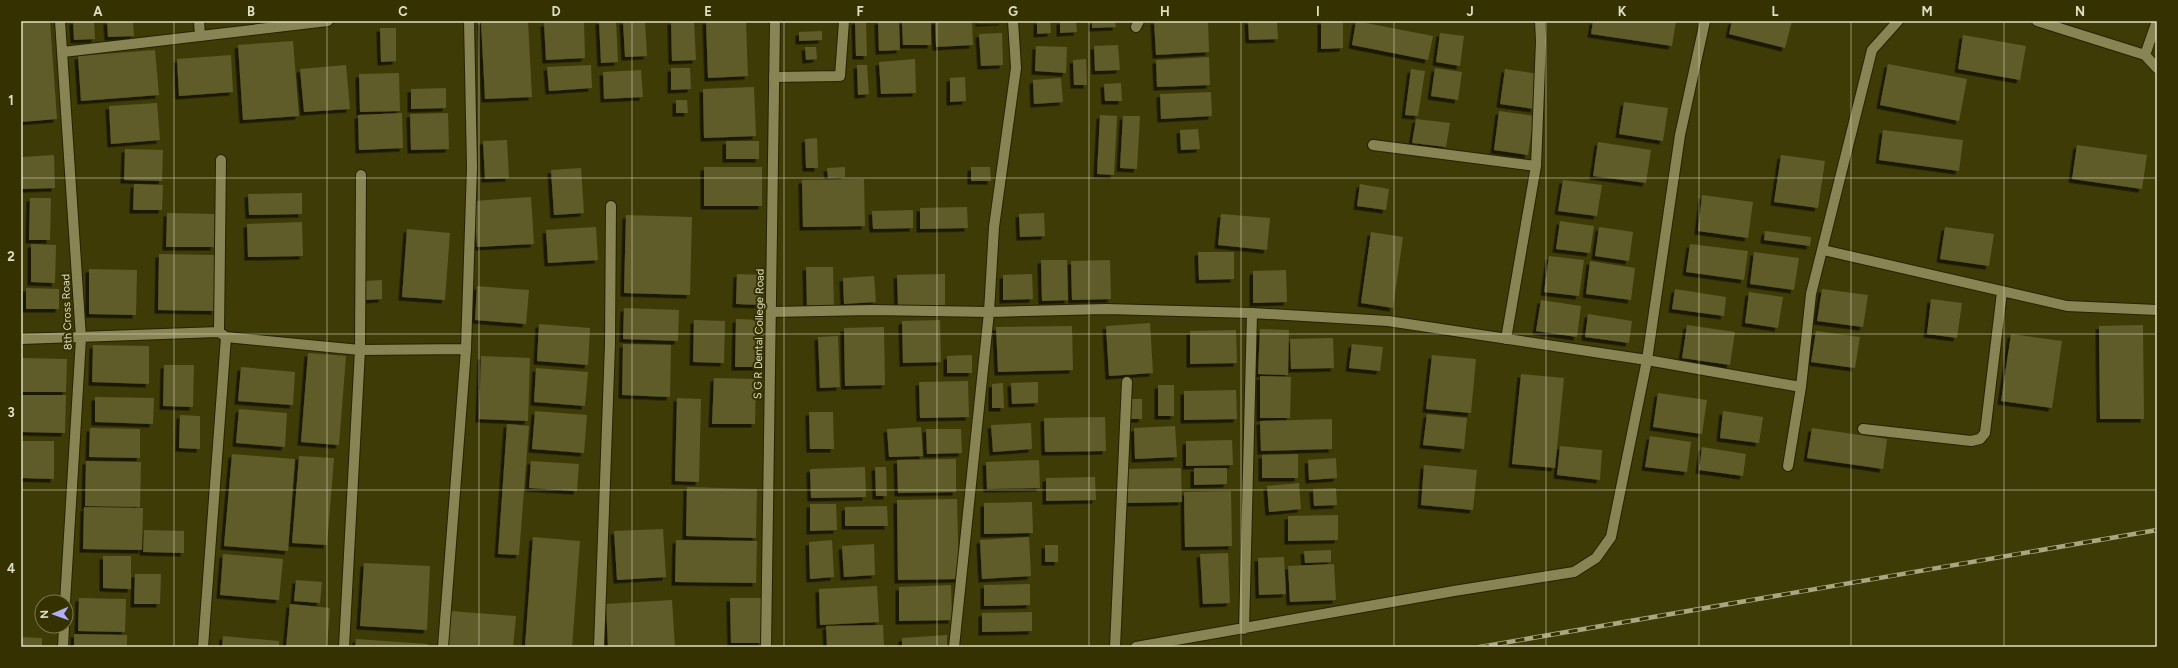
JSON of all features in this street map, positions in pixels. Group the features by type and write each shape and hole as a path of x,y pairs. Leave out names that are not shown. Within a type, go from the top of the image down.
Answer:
{"street":[{"name":"8th Cross Road","path":"60,21 81,338 65,594"},
{"path":"199,21 200,36"},
{"path":"63,52 328,21"},
{"path":"443,647 466,349 472,167 469,21"},
{"name":"S G R Dental College Road","path":"766,647 775,21"},
{"path":"774,77 840,76 844,21"},
{"path":"954,647 990,312 994,227 1016,68 1013,21"},
{"path":"1506,339 1536,166 1541,42 1540,21"},
{"path":"1136,647 1454,591 1574,572 1596,558 1611,536 1647,360 1680,135 1705,21"},
{"path":"1788,466 1801,386 1811,294 1872,50 1898,21"},
{"path":"2037,21 2145,55 2157,68"},
{"path":"2145,55 2157,21"},
{"path":"1373,145 1536,166"},
{"path":"203,647 222,335 221,160"},
{"path":"344,647 360,350 361,175"},
{"path":"598,647 610,344 611,206"},
{"path":"1823,250 2067,306 2157,310"},
{"path":"1863,429 1971,441 1980,439 1985,433 2002,292"},
{"path":"771,312 872,310 990,312 1106,309 1252,312 1388,321 1647,360 1801,386"},
{"path":"1244,629 1252,312"},
{"path":"21,339 222,335 360,350 466,349"},
{"path":"1115,647 1127,382"},
{"path":"63,647 64,634"}],"building":[{"path":"50,21 57,119 21,122 21,22"},
{"path":"73,21 94,21 95,39 74,40"},
{"path":"107,21 133,21 134,36 108,37"},
{"path":"481,21 528,21 532,97 485,99"},
{"path":"584,21 585,58 546,60 544,23"},
{"path":"599,21 616,21 618,62 601,63"},
{"path":"623,21 645,21 647,56 625,57"},
{"path":"671,21 694,21 696,60 672,61"},
{"path":"706,21 746,21 748,76 708,78"},
{"path":"855,21 866,21 867,56 856,56"},
{"path":"878,21 899,21 900,50 879,51"},
{"path":"902,21 931,21 931,45 903,45"},
{"path":"935,21 972,21 973,45 936,47"},
{"path":"979,21 1002,21 1002,22 979,23"},
{"path":"1037,21 1050,21 1051,33 1037,34"},
{"path":"1060,21 1076,21 1077,32 1060,33"},
{"path":"1092,21 1115,21 1116,27 1092,28"},
{"path":"1154,21 1208,21 1209,52 1156,55"},
{"path":"1248,21 1277,21 1278,39 1249,40"},
{"path":"1321,21 1343,21 1343,48 1321,49"},
{"path":"1356,21 1433,36 1428,60 1352,45"},
{"path":"1593,21 1676,21 1672,46 1591,34"},
{"path":"1732,21 1792,21 1785,48 1729,34"},
{"path":"380,28 396,28 396,61 381,62"},
{"path":"822,31 822,40 799,41 799,32"},
{"path":"1002,33 1003,65 981,66 979,34"},
{"path":"1440,33 1464,36 1460,66 1436,62"},
{"path":"1963,35 2026,46 2020,80 1958,69"},
{"path":"293,41 299,116 243,120 238,45"},
{"path":"1118,45 1120,70 1095,71 1094,46"},
{"path":"1036,46 1067,47 1066,73 1035,71"},
{"path":"805,47 816,47 817,59 806,60"},
{"path":"155,50 159,95 81,101 78,56"},
{"path":"231,55 233,92 179,96 177,59"},
{"path":"1209,57 1210,85 1157,87 1156,60"},
{"path":"915,59 916,93 881,94 879,62"},
{"path":"1086,59 1087,85 1074,85 1073,60"},
{"path":"1888,64 1967,79 1959,121 1880,105"},
{"path":"346,65 350,109 304,112 300,69"},
{"path":"591,65 592,88 549,91 547,67"},
{"path":"857,65 867,65 869,94 858,95"},
{"path":"671,68 690,68 691,89 671,90"},
{"path":"1435,68 1462,72 1458,100 1431,96"},
{"path":"1411,69 1425,71 1418,116 1405,115"},
{"path":"1505,69 1539,74 1534,109 1500,104"},
{"path":"641,70 643,97 604,99 603,72"},
{"path":"399,73 400,111 360,112 359,74"},
{"path":"965,77 966,101 950,102 950,78"},
{"path":"1061,78 1063,102 1034,104 1033,80"},
{"path":"1121,83 1122,101 1105,101 1104,84"},
{"path":"754,87 756,136 704,138 703,89"},
{"path":"446,88 446,108 411,109 411,89"},
{"path":"1211,92 1212,116 1161,119 1160,94"},
{"path":"676,100 687,100 688,113 676,113"},
{"path":"1624,102 1668,108 1663,141 1619,134"},
{"path":"157,103 160,140 111,144 109,106"},
{"path":"1499,111 1534,116 1528,155 1494,150"},
{"path":"402,113 403,148 359,150 358,115"},
{"path":"448,113 449,149 411,150 410,114"},
{"path":"1100,115 1117,116 1114,175 1097,174"},
{"path":"1123,116 1140,116 1137,169 1120,168"},
{"path":"1416,119 1450,123 1446,147 1412,143"},
{"path":"1198,129 1200,149 1181,150 1180,130"},
{"path":"1883,130 1963,140 1959,171 1879,160"},
{"path":"817,138 818,168 806,168 805,139"},
{"path":"507,140 509,178 485,179 483,141"},
{"path":"726,141 759,141 759,159 726,159"},
{"path":"1598,142 1651,150 1646,183 1593,176"},
{"path":"2077,145 2147,155 2142,189 2072,179"},
{"path":"125,149 163,150 162,181 124,180"},
{"path":"54,155 55,188 22,189 21,157"},
{"path":"1781,155 1825,161 1818,208 1774,202"},
{"path":"704,167 762,167 762,206 704,206"},
{"path":"845,167 845,177 828,178 827,168"},
{"path":"971,167 990,167 991,181 971,181"},
{"path":"581,168 584,213 554,215 551,170"},
{"path":"864,179 865,226 803,227 802,180"},
{"path":"1563,180 1602,185 1597,216 1558,211"},
{"path":"134,184 163,185 162,210 133,210"},
{"path":"1360,184 1389,189 1386,210 1357,206"},
{"path":"302,193 302,214 249,215 248,194"},
{"path":"1702,195 1753,202 1748,238 1698,231"},
{"path":"531,197 534,244 477,247 474,201"},
{"path":"30,198 51,198 50,240 29,240"},
{"path":"967,207 968,228 920,229 920,208"},
{"path":"913,210 913,228 873,229 872,211"},
{"path":"167,213 215,214 214,247 166,247"},
{"path":"1044,213 1045,236 1020,237 1019,214"},
{"path":"1221,214 1270,218 1267,250 1218,245"},
{"path":"626,215 692,217 690,295 624,293"},
{"path":"1560,221 1594,226 1590,253 1556,249"},
{"path":"302,222 303,256 248,257 247,224"},
{"path":"596,227 598,260 548,263 546,230"},
{"path":"1599,227 1633,232 1629,261 1595,256"},
{"path":"1945,227 1994,234 1989,266 1940,259"},
{"path":"407,229 450,233 445,300 402,297"},
{"path":"1765,231 1811,237 1810,246 1764,240"},
{"path":"1371,232 1403,237 1393,308 1361,303"},
{"path":"31,244 56,245 55,283 31,282"},
{"path":"1690,244 1748,251 1744,280 1686,272"},
{"path":"1198,252 1234,252 1234,279 1199,280"},
{"path":"1754,252 1799,258 1794,290 1750,284"},
{"path":"159,254 216,255 215,311 158,310"},
{"path":"1549,256 1584,260 1579,296 1544,292"},
{"path":"1041,260 1067,260 1068,300 1042,301"},
{"path":"1110,260 1111,299 1072,300 1071,261"},
{"path":"1590,261 1635,268 1631,300 1586,294"},
{"path":"806,267 833,267 834,308 807,308"},
{"path":"89,269 137,270 136,315 89,314"},
{"path":"1286,270 1287,302 1253,303 1253,271"},
{"path":"737,274 763,275 762,305 736,304"},
{"path":"945,274 945,305 898,306 897,275"},
{"path":"1032,274 1033,299 1003,300 1003,275"},
{"path":"874,276 876,302 844,304 843,278"},
{"path":"382,280 382,299 365,300 365,281"},
{"path":"477,286 529,290 526,324 475,320"},
{"path":"26,288 59,289 59,309 26,309"},
{"path":"1675,289 1726,297 1724,316 1672,309"},
{"path":"1822,289 1868,295 1863,327 1817,321"},
{"path":"1749,292 1783,297 1778,328 1745,323"},
{"path":"1931,299 1962,303 1957,338 1927,334"},
{"path":"1541,300 1581,306 1577,337 1536,331"},
{"path":"624,308 679,310 678,341 623,339"},
{"path":"1588,314 1632,321 1629,343 1585,337"},
{"path":"736,319 764,320 763,367 735,367"},
{"path":"694,320 725,321 724,363 693,362"},
{"path":"940,320 941,362 903,363 902,321"},
{"path":"1150,323 1153,373 1109,376 1106,326"},
{"path":"539,324 590,328 588,365 537,361"},
{"path":"1687,325 1735,332 1730,365 1682,358"},
{"path":"2143,325 2144,419 2100,419 2099,326"},
{"path":"1072,326 1073,370 998,372 996,327"},
{"path":"884,327 885,385 845,386 844,328"},
{"path":"1260,329 1289,330 1288,375 1258,374"},
{"path":"1236,330 1237,363 1190,364 1190,331"},
{"path":"1816,331 1860,337 1855,368 1811,362"},
{"path":"2011,334 2062,341 2052,408 2001,401"},
{"path":"838,336 840,387 820,388 818,337"},
{"path":"1333,338 1334,368 1291,369 1290,339"},
{"path":"623,344 671,345 670,397 622,395"},
{"path":"1352,344 1383,347 1380,371 1349,368"},
{"path":"93,345 149,346 149,384 92,382"},
{"path":"308,353 346,356 339,445 301,442"},
{"path":"972,355 972,373 947,373 947,356"},
{"path":"1432,355 1476,359 1471,413 1426,409"},
{"path":"481,356 530,358 528,421 479,419"},
{"path":"21,358 67,359 66,392 21,392"},
{"path":"164,365 194,365 193,407 163,406"},
{"path":"241,367 295,372 293,405 238,401"},
{"path":"536,368 588,372 585,406 534,402"},
{"path":"1521,374 1564,378 1555,468 1512,464"},
{"path":"1260,376 1291,377 1290,418 1260,418"},
{"path":"714,378 756,379 755,424 712,424"},
{"path":"968,381 969,417 920,418 919,382"},
{"path":"1038,382 1038,403 1012,404 1011,383"},
{"path":"1003,383 1004,408 992,408 992,384"},
{"path":"1158,385 1174,385 1174,416 1158,416"},
{"path":"1236,390 1237,419 1184,420 1184,391"},
{"path":"1658,393 1707,400 1702,434 1653,427"},
{"path":"21,395 66,395 65,433 21,432"},
{"path":"95,397 154,398 153,424 95,422"},
{"path":"677,398 701,399 699,482 675,481"},
{"path":"1129,399 1142,399 1142,419 1129,419"},
{"path":"239,409 287,413 285,447 236,443"},
{"path":"535,411 587,415 584,453 532,449"},
{"path":"1723,411 1763,417 1759,443 1720,438"},
{"path":"809,412 833,412 834,449 810,449"},
{"path":"1427,414 1467,418 1464,449 1423,445"},
{"path":"180,415 200,416 200,449 179,448"},
{"path":"1105,417 1106,451 1045,452 1044,418"},
{"path":"1332,419 1332,449 1261,451 1260,421"},
{"path":"1031,423 1032,449 993,452 991,425"},
{"path":"507,424 529,426 519,555 498,554"},
{"path":"1175,426 1177,457 1135,459 1134,428"},
{"path":"921,427 923,456 889,457 887,429"},
{"path":"90,428 140,429 140,458 89,457"},
{"path":"1812,428 1887,439 1883,469 1807,458"},
{"path":"926,429 961,429 962,453 927,454"},
{"path":"1650,436 1691,442 1687,472 1645,467"},
{"path":"1232,440 1233,465 1186,466 1186,441"},
{"path":"21,441 54,441 54,479 21,478"},
{"path":"1560,446 1602,450 1600,480 1557,475"},
{"path":"1702,447 1746,454 1743,476 1699,470"},
{"path":"232,454 295,459 288,551 224,546"},
{"path":"1298,454 1298,478 1262,478 1262,455"},
{"path":"299,456 334,458 327,545 292,543"},
{"path":"1336,458 1337,478 1309,480 1308,460"},
{"path":"956,459 956,492 898,493 897,460"},
{"path":"1039,460 1040,488 987,489 986,462"},
{"path":"86,461 141,462 140,507 85,506"},
{"path":"531,461 579,464 577,491 529,488"},
{"path":"1424,465 1477,470 1473,510 1421,505"},
{"path":"865,467 866,497 811,498 810,469"},
{"path":"875,467 886,467 887,496 876,496"},
{"path":"1181,468 1182,502 1126,503 1125,469"},
{"path":"1194,468 1227,468 1227,484 1194,485"},
{"path":"1095,477 1096,500 1046,501 1046,478"},
{"path":"1299,483 1301,509 1269,512 1267,486"},
{"path":"687,487 757,489 756,538 686,536"},
{"path":"1336,488 1337,505 1314,506 1313,489"},
{"path":"1231,491 1232,546 1185,547 1184,492"},
{"path":"957,499 959,579 898,580 897,500"},
{"path":"1032,502 1033,533 984,534 984,503"},
{"path":"810,504 836,504 837,530 810,531"},
{"path":"887,506 888,526 845,526 845,507"},
{"path":"84,507 143,508 142,550 83,549"},
{"path":"1338,515 1338,540 1288,541 1288,516"},
{"path":"663,529 666,577 617,580 614,531"},
{"path":"144,530 184,531 184,553 143,552"},
{"path":"533,537 580,541 572,647 525,646"},
{"path":"1029,537 1031,576 982,579 980,540"},
{"path":"676,540 757,541 756,583 675,582"},
{"path":"832,540 834,577 810,579 809,542"},
{"path":"874,544 875,575 844,577 842,546"},
{"path":"1045,545 1058,545 1058,562 1045,562"},
{"path":"1331,550 1331,562 1305,563 1304,551"},
{"path":"1228,553 1230,603 1203,604 1200,554"},
{"path":"223,554 283,559 279,600 220,595"},
{"path":"103,556 131,556 131,589 103,588"},
{"path":"1284,557 1286,594 1259,595 1258,558"},
{"path":"364,563 430,566 427,630 360,626"},
{"path":"1334,564 1336,600 1290,602 1288,566"},
{"path":"135,574 161,574 160,604 134,604"},
{"path":"296,580 322,582 320,603 294,601"},
{"path":"1030,584 1030,605 984,606 984,585"},
{"path":"951,585 952,620 899,621 899,587"},
{"path":"877,586 879,622 820,625 819,589"},
{"path":"79,598 126,599 125,632 78,631"},
{"path":"730,598 762,598 762,643 731,643"},
{"path":"672,600 675,647 608,647 606,604"},
{"path":"290,604 330,608 327,647 286,647"},
{"path":"451,611 516,616 513,647 448,647"},
{"path":"1032,612 1032,631 982,632 982,613"},
{"path":"883,625 884,647 827,647 826,626"},
{"path":"74,634 127,635 127,647 74,647"},
{"path":"947,635 947,647 902,647 902,638"},
{"path":"223,636 279,641 279,647 222,647"},
{"path":"21,637 42,638 42,647 21,647"},
{"path":"356,639 428,644 428,647 355,647"}],"railway":[{"path":"1480,647 2157,530"}]}
